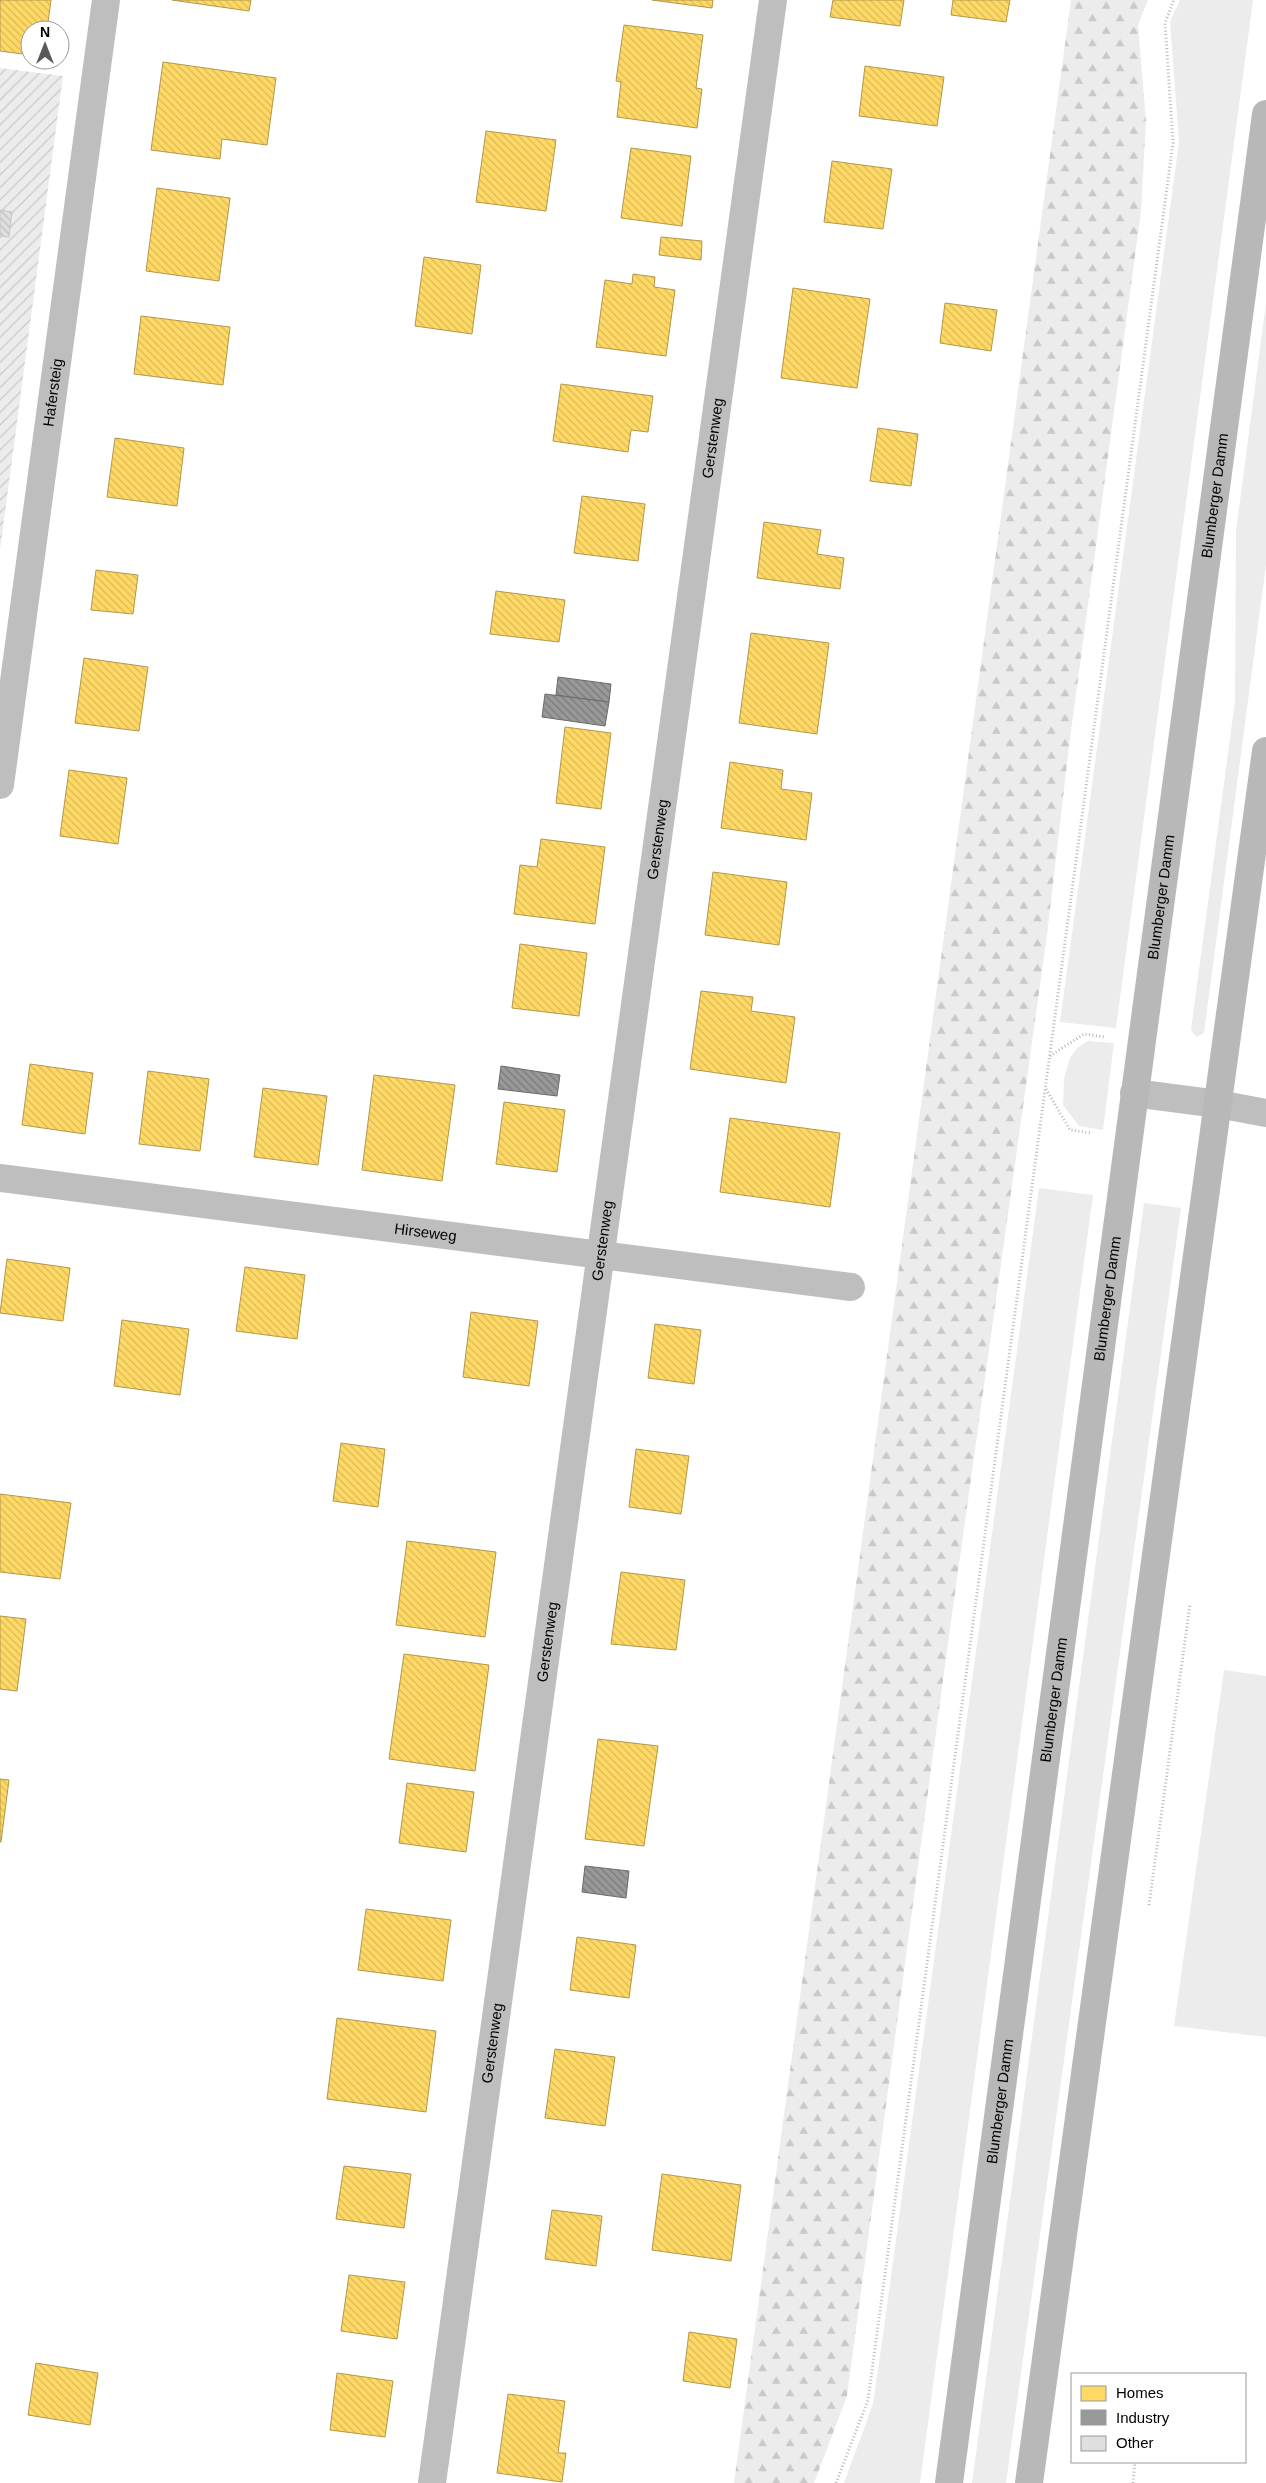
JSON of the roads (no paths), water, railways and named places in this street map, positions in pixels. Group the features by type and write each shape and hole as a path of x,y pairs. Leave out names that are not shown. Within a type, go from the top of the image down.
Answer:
{"main road":[{"name":"Blumberger Damm","path":"949,2483 1266,114"},
{"path":"1029,2483 1266,751"}],"street":[{"name":"Hafersteig","path":"0,784 106,0"},
{"name":"Gerstenweg","path":"432,2483 575,1428 602,1256 773,0"},
{"path":"1134,1093 1218,1104 1266,1113"},
{"name":"Hirseweg","path":"0,1178 851,1287"}]}
